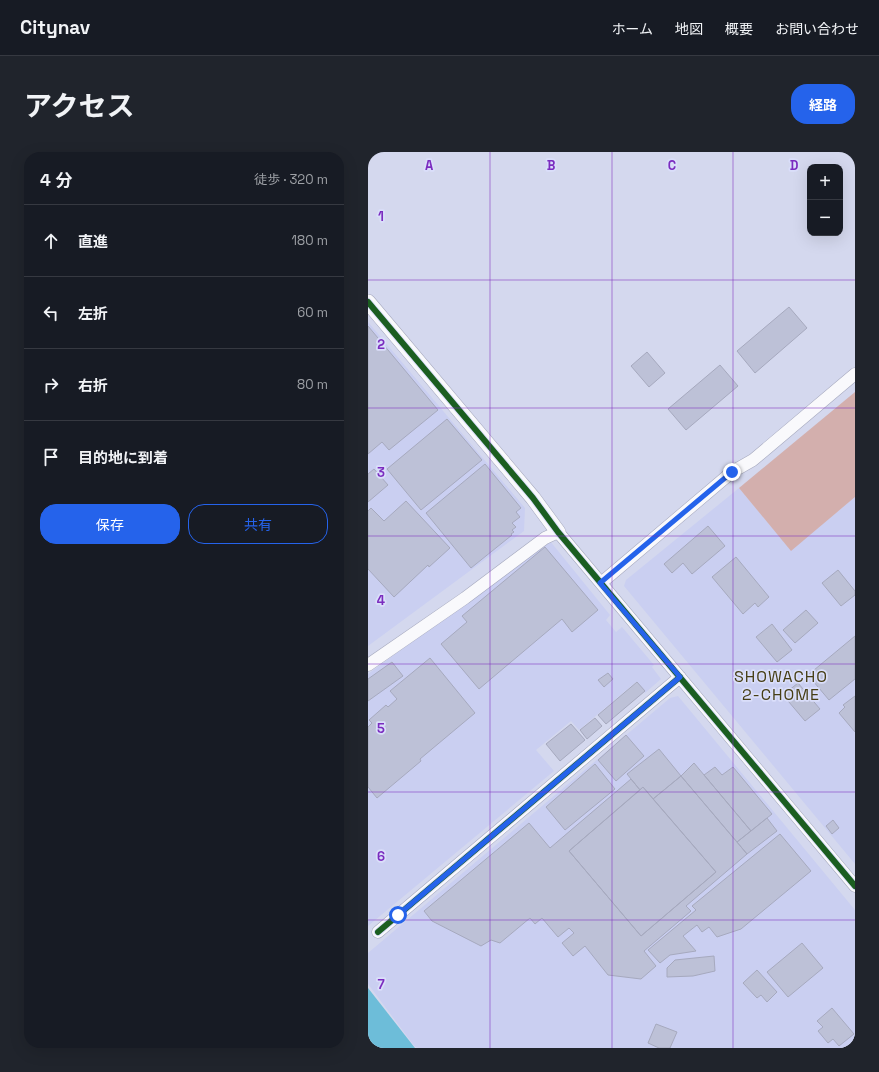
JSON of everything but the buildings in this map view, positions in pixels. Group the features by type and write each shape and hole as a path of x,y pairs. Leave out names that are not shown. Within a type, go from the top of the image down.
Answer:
{"street":[{"path":"368,302 533,498 558,532 600,583 855,886"},
{"path":"600,583 732,472 753,460 855,374"},
{"path":"368,665 465,598 545,538 558,532"},
{"path":"378,932 680,677"}],"shaded area":[{"path":"368,322 525,508 524,531 368,646"},
{"path":"855,392 855,497 791,551 739,488"},
{"path":"739,488 791,550 855,497 855,864 624,586 626,580"},
{"path":"550,541 610,615 606,620 616,632 622,627 654,665 652,667 661,679 645,693 636,682 579,730 571,721 536,750 554,771 368,926 368,674"},
{"path":"678,696 855,910 855,1048 415,1047 368,984 368,953 670,698"},
{"path":"368,988 415,1048 368,1048"}],"cycle path":[{"path":"368,302 533,498 558,532 855,886"},
{"path":"378,932 680,677"}],"district":[{"name":"SHOWACHO 2-CHOME","path":"781,685"}],"route":[{"path":"398,915 680,677 600,583 732,472"}]}
